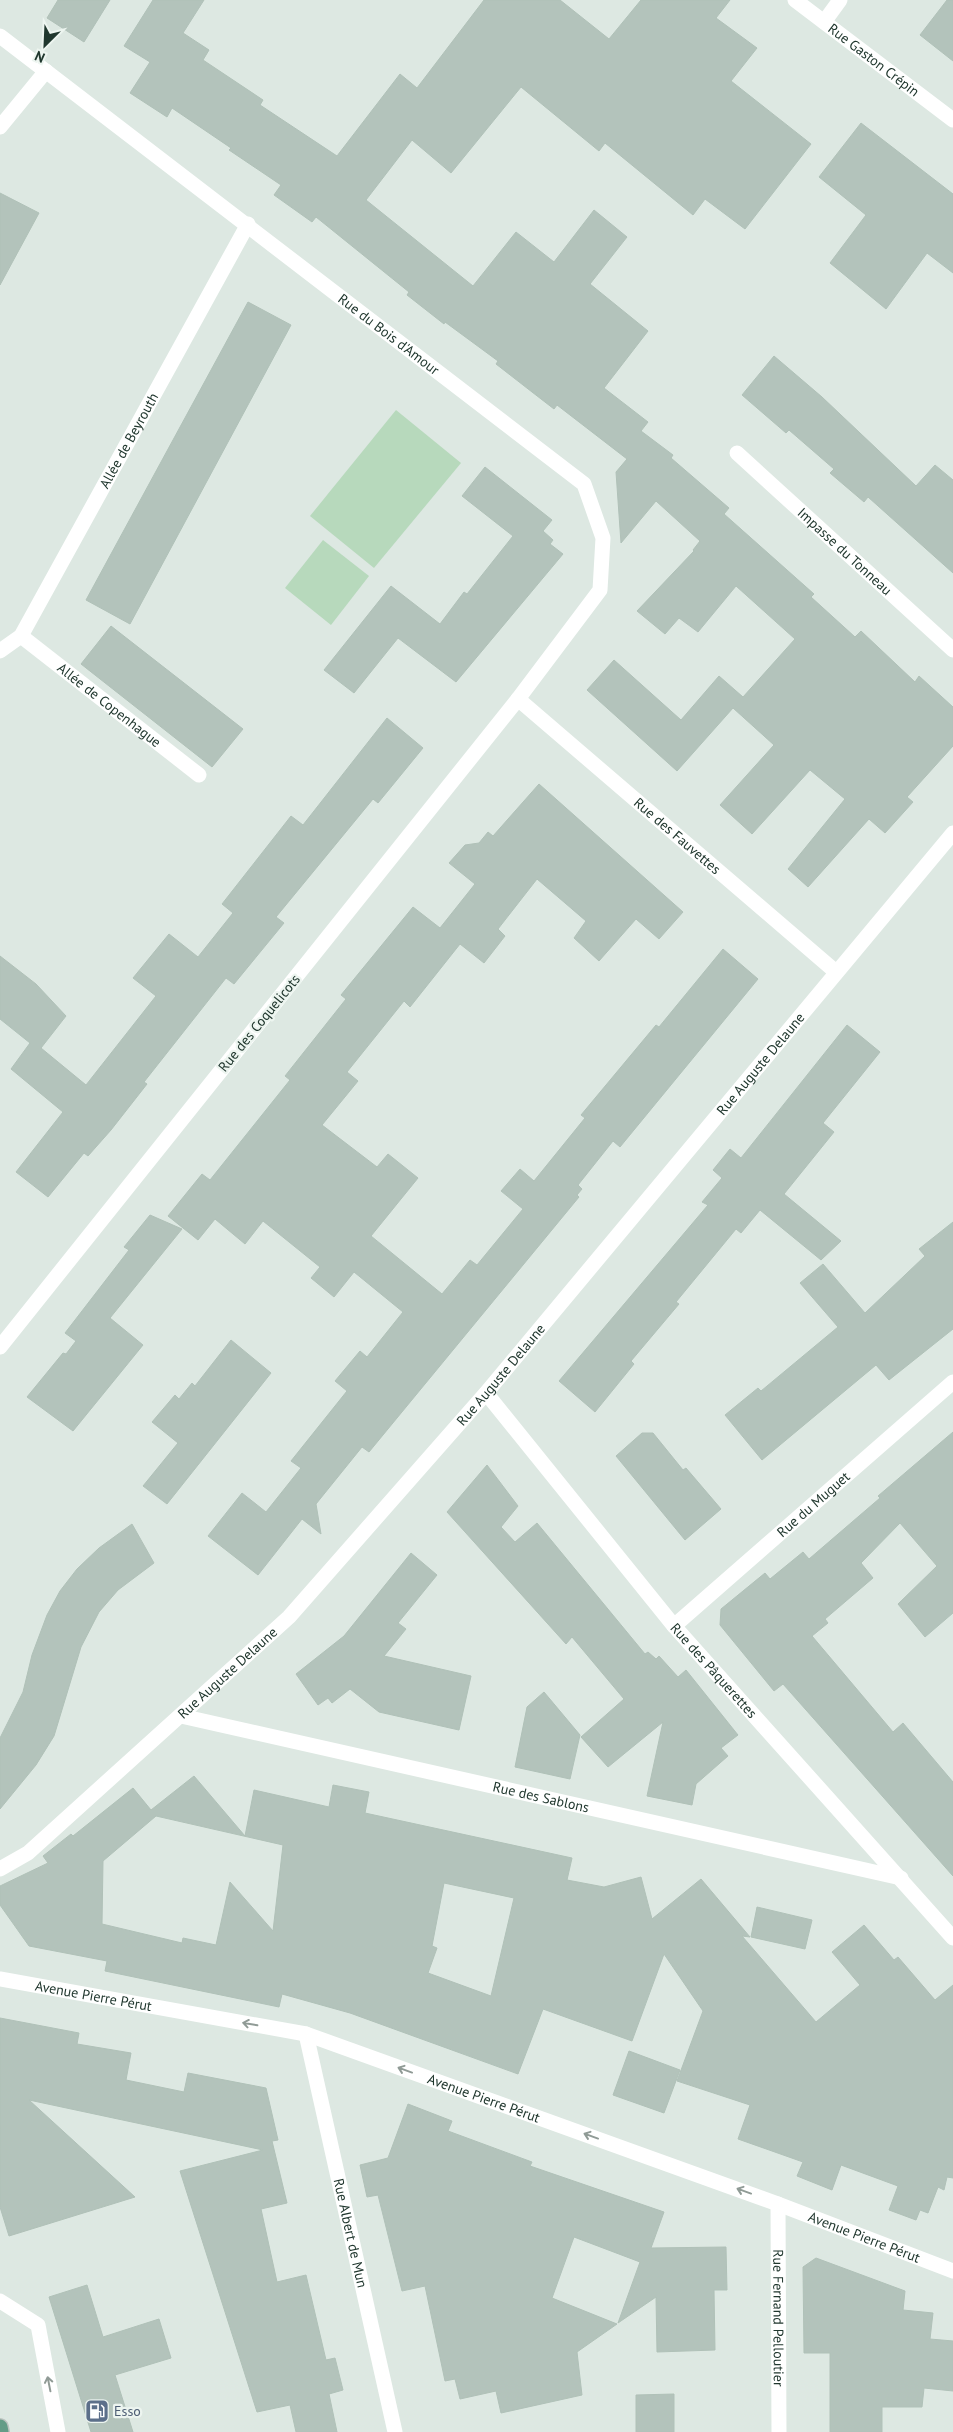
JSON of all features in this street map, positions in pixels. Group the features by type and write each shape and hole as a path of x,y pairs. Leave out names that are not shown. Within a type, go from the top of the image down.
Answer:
{"main road":[{"path":"0,2427 2,2432"}],"street":[{"name":"Rue Gaston Crépin","path":"795,0 953,120"},
{"path":"824,22 840,0"},
{"name":"Rue du Bois d'Amour","path":"0,36 248,224 584,484 603,538 600,590 518,699"},
{"path":"0,127 46,71"},
{"name":"Allée de Beyrouth","path":"0,651 21,636 248,224"},
{"name":"Impasse du Tonneau","path":"736,453 953,650"},
{"name":"Allée de Copenhague","path":"21,636 199,774"},
{"name":"Rue des Fauvettes","path":"518,699 836,972"},
{"name":"Rue des Coquelicots","path":"0,1347 518,699"},
{"name":"Rue Auguste Delaune","path":"0,1869 28,1853 289,1617 486,1393 953,833"},
{"name":"Rue du Muguet","path":"674,1626 953,1382"},
{"name":"Rue des Pâquerettes","path":"486,1393 674,1626 953,1938"},
{"name":"Rue des Sablons","path":"181,1716 901,1878"},
{"name":"Avenue Pierre Pérut","path":"0,1979 306,2034 778,2204 953,2271"},
{"name":"Rue Albert de Mun","path":"306,2034 395,2432"},
{"name":"Rue Fernand Pelloutier","path":"778,2204 779,2432"},
{"path":"0,2301 38,2325 58,2432"}],"green space":[{"path":"396,410 461,463 374,568 310,516"},
{"path":"323,540 369,576 331,625 285,588"}],"building":[{"path":"58,0 110,0 84,42 47,18"},
{"path":"153,0 204,0 183,33 209,50 203,60 263,100 260,105 337,156 400,74 417,88 484,0 560,0 609,39 641,0 730,0 716,18 757,48 731,81 811,144 745,229 705,199 693,215 605,143 599,151 521,87 451,173 412,140 366,200 473,286 516,232 554,262 594,210 627,237 590,284 648,331 604,388 648,422 641,431 673,455 671,458 729,508 724,514 814,594 811,597 855,637 861,631 915,682 919,676 953,707 953,746 907,797 913,802 885,833 869,819 808,887 788,869 845,799 810,770 752,834 720,805 774,745 733,708 677,771 587,690 614,660 681,720 719,676 743,697 795,639 736,586 698,632 679,618 665,634 637,611 694,551 700,541 656,501 621,543 616,472 627,459 557,405 554,409 496,364 498,361 445,322 444,324 407,295 409,292 316,217 312,222 274,195 281,185 229,150 231,148 172,108 167,117 130,93 150,62 124,46"},
{"path":"947,0 953,0 953,61 920,35"},
{"path":"861,123 953,194 953,273 927,253 886,309 830,263 866,215 819,177"},
{"path":"0,193 39,213 0,285"},
{"path":"248,302 291,325 130,624 86,600"},
{"path":"774,356 822,397 916,486 935,465 953,480 953,573 868,497 864,502 830,473 834,469 789,430 786,433 742,395"},
{"path":"485,467 552,520 543,531 553,540 550,544 563,554 456,682 398,638 354,693 324,670 391,586 440,624 464,592 467,594 513,536 462,496"},
{"path":"111,626 243,729 212,767 81,664"},
{"path":"387,718 423,748 378,803 373,799 276,917 284,923 234,984 226,978 144,1082 147,1084 111,1130 88,1156 84,1153 48,1197 16,1172 63,1112 11,1069 30,1043 0,1019 0,956 36,984 66,1016 41,1048 86,1085 156,996 133,978 169,934 198,957 233,913 222,904 291,816 303,825"},
{"path":"539,784 683,912 659,939 636,919 599,961 574,938 586,921 537,879 498,929 505,936 484,963 460,944 410,1007 404,1001 347,1072 358,1081 322,1125 377,1167 388,1154 418,1178 371,1236 442,1294 470,1260 477,1265 523,1209 501,1191 520,1169 534,1181 585,1118 581,1115 656,1025 659,1027 723,949 758,979 620,1147 613,1141 578,1185 582,1189 577,1195 579,1197 369,1452 362,1447 316,1504 321,1534 302,1519 258,1575 208,1536 242,1493 266,1512 301,1468 291,1461 347,1391 335,1381 360,1351 367,1357 403,1312 354,1272 334,1297 311,1278 320,1267 263,1221 245,1244 215,1219 198,1240 168,1216 202,1174 210,1180 290,1080 285,1076 346,999 341,995 413,907 440,928 475,884 449,863 465,845 479,843 488,832 493,836"},
{"path":"847,1025 880,1052 823,1123 834,1132 784,1194 841,1241 821,1260 760,1210 741,1233 736,1229 676,1302 679,1304 631,1361 634,1364 595,1412 559,1381 708,1205 702,1202 722,1178 713,1170 730,1149 741,1158"},
{"path":"150,1215 182,1229 110,1318 143,1345 73,1431 27,1397 63,1353 66,1354 76,1341 65,1333 129,1250 124,1247"},
{"path":"953,1222 953,1329 889,1380 876,1365 762,1460 725,1415 758,1388 761,1391 838,1327 800,1283 823,1264 865,1313 925,1256 919,1249"},
{"path":"231,1340 271,1373 167,1504 143,1486 178,1443 152,1422 175,1395 179,1399 192,1383 195,1386"},
{"path":"953,1432 953,1613 925,1637 898,1604 937,1566 900,1523 861,1563 873,1578 825,1619 828,1623 812,1636 893,1732 903,1723 953,1782 953,1876 783,1684 774,1691 720,1625 721,1609 765,1573 770,1579 803,1552 809,1559 880,1498 878,1496"},
{"path":"642,1433 653,1433 683,1470 686,1468 721,1509 685,1540 616,1456"},
{"path":"487,1465 518,1506 501,1527 515,1542 537,1523 645,1654 648,1652 656,1659 659,1656 678,1677 686,1670 738,1735 721,1748 728,1756 696,1784 692,1805 647,1796 663,1722 608,1767 581,1737 624,1699 572,1637 566,1644 447,1512"},
{"path":"132,1524 154,1563 118,1590 99,1612 81,1647 54,1736 36,1765 0,1809 0,1738 23,1692 32,1655 47,1615 60,1591 77,1569 99,1548"},
{"path":"411,1553 437,1575 398,1623 406,1629 384,1656 471,1676 459,1730 379,1712 350,1689 332,1703 328,1698 318,1705 296,1674 344,1636"},
{"path":"544,1692 580,1735 570,1779 515,1767 527,1707"},
{"path":"194,1776 245,1836 254,1790 329,1807 333,1785 369,1792 365,1813 572,1858 567,1880 604,1887 641,1877 652,1919 701,1879 750,1937 742,1936 816,2022 860,1985 832,1952 864,1925 894,1960 898,1957 935,2000 953,1985 953,2178 947,2177 944,2190 938,2187 928,2213 920,2210 916,2220 889,2210 898,2186 841,2165 832,2190 797,2176 803,2162 738,2139 750,2105 677,2081 703,2011 664,1954 632,2041 543,2009 518,2074 350,2013 282,1994 279,2007 105,1971 107,1961 29,1946 0,1905 0,1886 48,1863 43,1856 71,1834 73,1836 133,1788 151,1810","holes":["156,1816 283,1845 273,1931 230,1882 216,1945 183,1938 182,1943 102,1924 103,1861","444,1883 514,1898 491,1996 428,1973 437,1948 432,1946"]},
{"path":"757,1907 812,1920 805,1949 751,1937"},
{"path":"0,2018 79,2033 77,2044 131,2053 126,2080 184,2092 188,2073 266,2088 278,2140 272,2141 287,2203 261,2209 277,2282 306,2275 326,2360 335,2358 343,2390 329,2394 337,2432 296,2432 290,2405 257,2412 180,2171 263,2150 29,2100 135,2197 9,2236 0,2207"},
{"path":"629,2051 680,2070 664,2113 613,2095"},
{"path":"408,2104 452,2121 448,2131 532,2162 530,2166 664,2212 651,2248 726,2247 727,2290 714,2290 715,2350 657,2352 656,2297 618,2323 640,2262 574,2237 552,2298 617,2324 577,2352 582,2395 501,2413 496,2391 460,2399 455,2379 445,2381 425,2286 402,2291 378,2195 367,2197 360,2165 388,2158"},
{"path":"816,2258 905,2291 903,2310 933,2313 930,2339 953,2341 953,2391 924,2388 922,2407 882,2407 882,2432 830,2432 830,2353 804,2353 803,2267"},
{"path":"87,2285 103,2337 159,2319 171,2358 115,2375 133,2432 91,2432 49,2297"},
{"path":"674,2394 674,2432 636,2432 636,2395"}],"place":[{"name":"Esso","path":"97,2411"}]}
